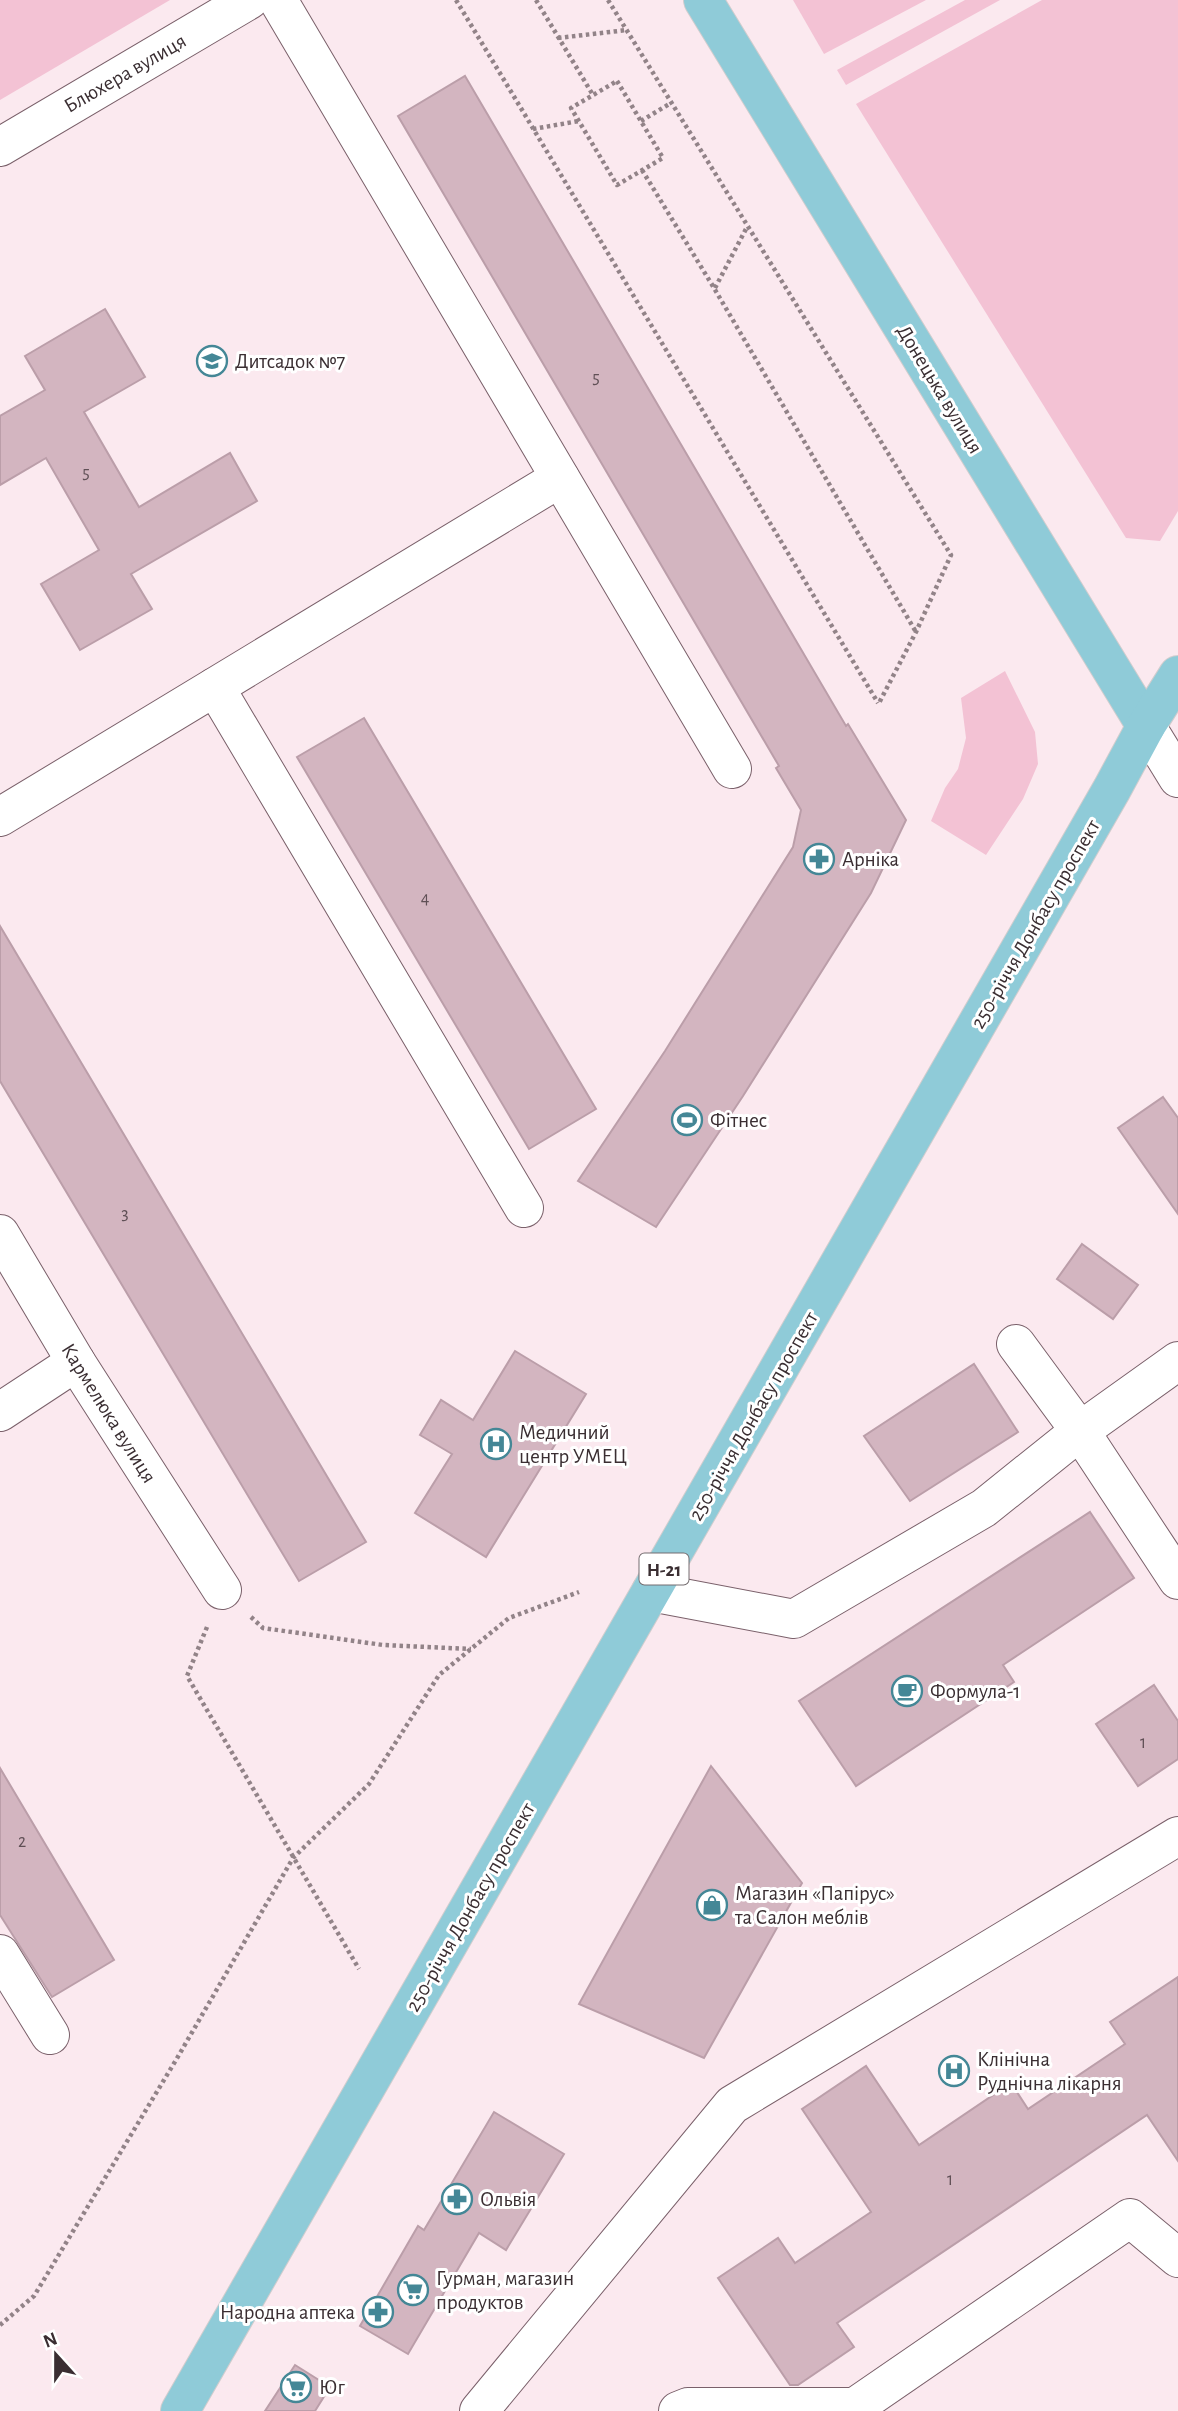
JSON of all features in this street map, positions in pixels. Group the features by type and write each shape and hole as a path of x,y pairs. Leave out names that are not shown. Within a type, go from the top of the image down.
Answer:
{"main road":[{"name":"Донецька вулиця","path":"703,0 1146,726"},
{"name":"250-річчя Донбасу проспект","path":"180,2411 1146,726 1178,675"}],"street":[{"name":"Блюхера вулиця","path":"0,147 249,0"},
{"path":"278,0 732,769"},
{"path":"0,817 561,478"},
{"path":"215,687 524,1208"},
{"name":"Донецька вулиця","path":"1146,726 1178,778"},
{"name":"Кармелюка вулиця","path":"0,1234 76,1362 222,1590"},
{"path":"1016,1344 1080,1432 1178,1580"},
{"path":"651,1592 794,1619 984,1508 1080,1432 1178,1360"},
{"path":"0,1412 76,1362"},
{"path":"484,2409 732,2105 1178,1836"},
{"path":"0,1954 50,2035"},
{"path":"678,2411 688,2407 855,2406 1130,2218 1178,2258"}],"path":[{"path":"456,0 878,703 916,632 951,555 608,0"},
{"path":"536,0 593,95"},
{"path":"558,38 627,30"},
{"path":"617,81 663,158 617,185 571,108 593,95 617,81"},
{"path":"641,121 671,103"},
{"path":"533,129 579,121"},
{"path":"642,170 916,632"},
{"path":"714,288 747,227"},
{"path":"359,1969 187,1676 222,1590 263,1628 383,1644 472,1649"},
{"path":"0,2325 34,2296 176,2060 293,1858 369,1784 439,1675 509,1618 579,1592"}],"shaded area":[{"path":"0,0 170,0 0,100"},
{"path":"793,0 926,0 824,54"},
{"path":"965,0 1000,0 846,85 837,70"},
{"path":"1042,0 1178,0 1178,511 1160,541 1126,538 856,104"},
{"path":"1005,671 1035,732 1038,764 1023,799 986,855 931,821 945,788 958,769 966,738 961,698"}],"building":[{"path":"465,76 846,726 848,724 906,820 871,893 743,1096 656,1227 578,1181 665,1051 793,847 801,810 776,768 779,766 398,116"},
{"path":"105,309 145,377 84,412 139,507 230,453 257,501 131,574 152,609 80,650 41,584 99,550 46,458 0,485 0,416 45,390 25,356"},
{"path":"364,718 596,1109 529,1149 297,757"},
{"path":"0,926 366,1542 299,1581 0,1081"},
{"path":"1163,1097 1178,1118 1178,1214 1118,1128"},
{"path":"1082,1244 1138,1285 1113,1319 1057,1279"},
{"name":"Медичний центр УМЕЦ","path":"515,1351 586,1394 486,1557 415,1513 452,1454 420,1435 441,1400 473,1420"},
{"path":"974,1364 1018,1432 910,1501 864,1436"},
{"name":"Формула-1","path":"1090,1512 1134,1578 1003,1665 1014,1682 856,1786 799,1701"},
{"path":"1154,1685 1178,1721 1178,1759 1138,1786 1096,1724"},
{"name":"Магазин «Папірус» та Салон меблів","path":"711,1766 802,1883 704,2058 579,2004"},
{"path":"0,1768 114,1960 52,1997 0,1915"},
{"path":"1178,1977 1178,2161 1147,2115 837,2323 854,2347 798,2385 790,2385 718,2278 778,2238 795,2263 871,2212 802,2109 866,2066 919,2145 1011,2083 1028,2109 1125,2044 1110,2022"},
{"path":"494,2112 564,2154 506,2250 479,2233 408,2354 360,2326 418,2226 424,2230"},
{"path":"295,2365 330,2387 315,2411 265,2411"}],"place":[{"name":"Дитсадок №7","path":"212,361"},
{"name":"Арніка","path":"819,859"},
{"name":"Фітнес","path":"687,1120"},
{"name":"Медичний центр УМЕЦ","path":"496,1444"},
{"name":"Формула-1","path":"907,1691"},
{"name":"Магазин «Папірус» та Салон меблів","path":"712,1905"},
{"name":"Клінічна Руднічна лікарня","path":"954,2071"},
{"name":"Ольвія","path":"457,2199"},
{"name":"Гурман, магазин продуктов","path":"413,2290"},
{"name":"Народна аптека","path":"378,2312"},
{"name":"Юг","path":"296,2387"}]}
